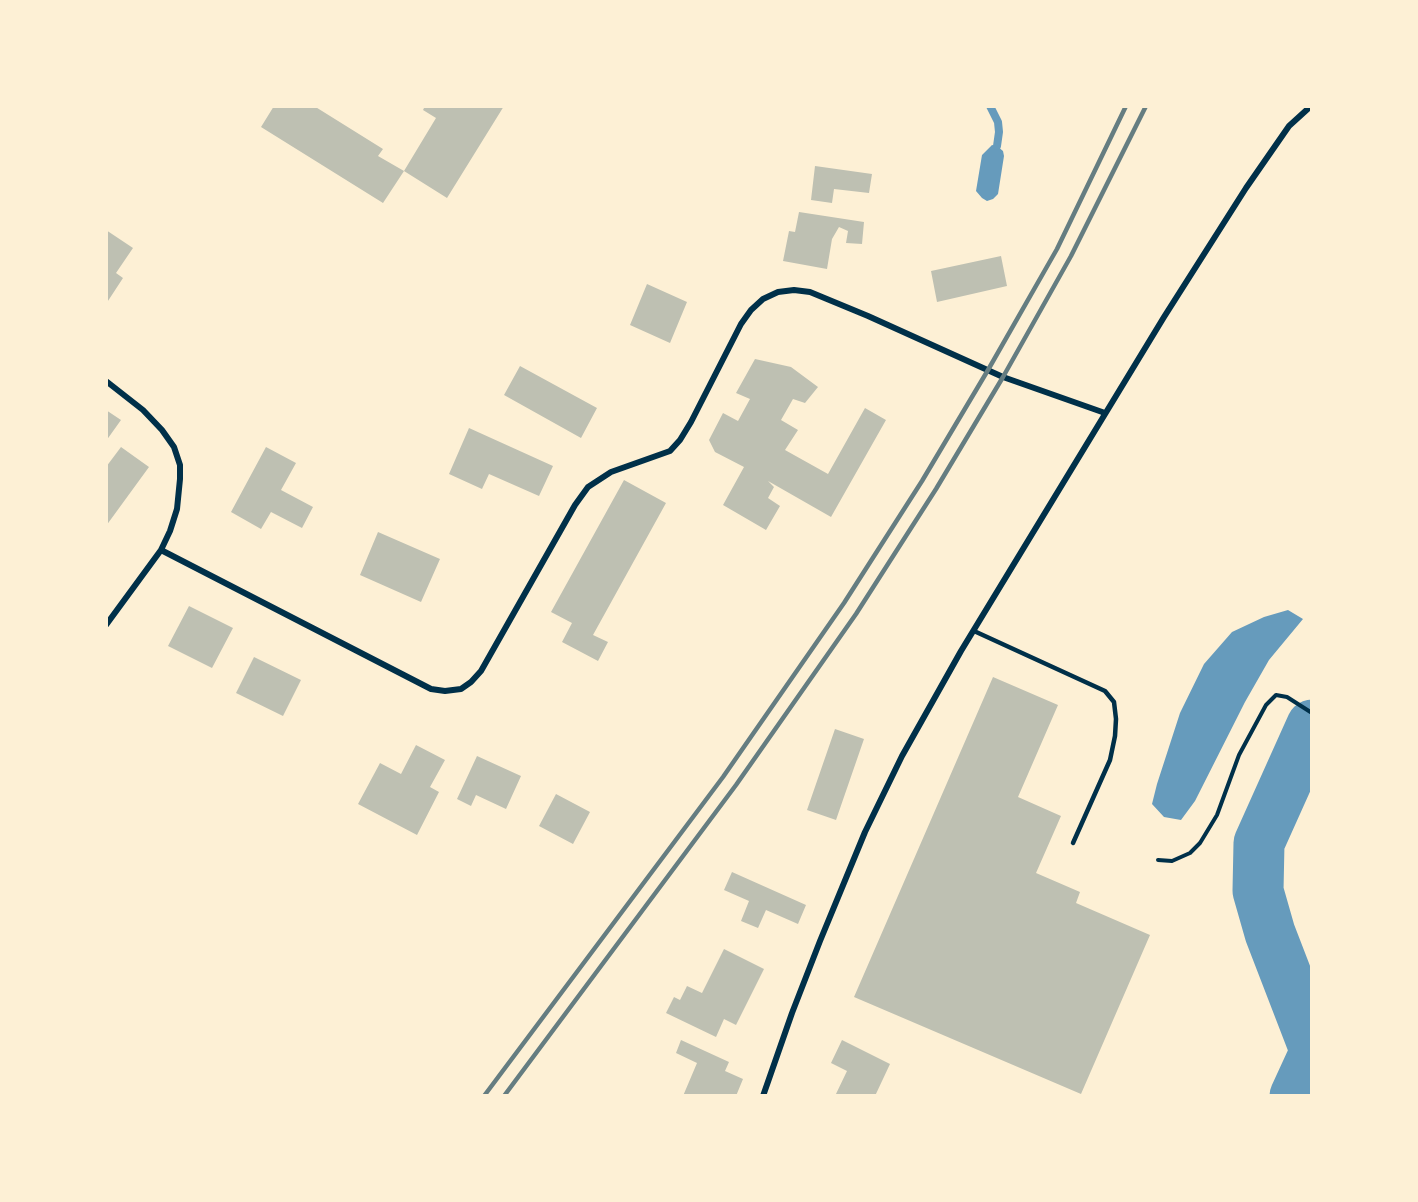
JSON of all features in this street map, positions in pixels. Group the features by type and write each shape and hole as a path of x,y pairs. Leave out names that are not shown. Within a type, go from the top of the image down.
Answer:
{"street":[{"path":"763,1095 812,962 866,832 902,756 974,631 1164,317 1246,188 1290,126 1311,106"},
{"path":"161,550 431,689 446,691 461,688 471,682 481,671 575,505 588,487 611,472 670,451 691,422 741,324 763,299 778,292 794,290 810,292 1003,377 1105,412"},
{"path":"106,381 143,410 162,430 174,447 180,465 177,510 170,531 161,550 106,625"}],"lane":[{"path":"974,631 1105,691 1114,702 1115,736 1110,760 1073,843"}],"path":[{"path":"1158,860 1172,861 1190,853 1200,843 1217,815 1239,755 1266,705 1276,695 1287,698 1311,713"}],"water":[{"path":"992,145 1003,151 1004,156 998,194 987,201 976,191 982,155"},
{"path":"1288,610 1303,619 1269,660 1195,801 1181,820 1164,817 1152,804 1157,784 1180,713 1204,664 1232,632 1264,617"}],"building":[{"path":"274,106 314,106 383,149 378,156 404,171 383,203 261,127"},
{"path":"425,106 504,106 447,198 404,171 436,118 423,110"},
{"path":"815,166 872,174 869,193 834,189 832,203 811,200"},
{"path":"799,212 864,222 862,244 846,243 848,231 839,227 832,239 827,269 783,261 789,231 795,232"},
{"path":"106,230 133,248 116,273 123,278 106,304"},
{"path":"1001,256 1007,286 937,302 931,271"},
{"path":"647,284 687,302 670,343 630,325"},
{"path":"755,359 791,367 818,387 805,403 793,399 781,420 798,430 785,450 828,474 865,408 886,420 831,517 768,481 774,487 768,498 780,506 766,530 723,505 744,467 715,452 709,440 723,413 738,421 750,399 736,393"},
{"path":"520,366 597,408 581,438 504,395"},
{"path":"106,410 121,420 106,441"},
{"path":"469,428 553,466 539,496 489,474 482,489 449,474"},
{"path":"121,447 149,467 106,526 106,467"},
{"path":"266,447 296,463 281,490 313,507 302,528 271,512 261,529 231,512"},
{"path":"624,480 666,503 593,635 608,642 598,661 562,642 572,623 551,612"},
{"path":"378,532 440,559 421,602 360,575"},
{"path":"189,606 233,628 212,668 168,646"},
{"path":"254,657 301,680 283,716 236,693"},
{"path":"993,677 1058,705 1018,797 1061,816 1036,873 1080,892 1076,903 1150,935 1081,1094 854,997"},
{"path":"835,729 864,739 836,820 807,810"},
{"path":"416,745 445,760 430,787 439,792 417,835 358,804 380,763 401,774"},
{"path":"477,756 521,776 506,809 476,795 471,806 457,799"},
{"path":"556,794 590,812 573,844 539,826"},
{"path":"732,872 806,905 798,924 766,910 758,928 741,921 749,901 724,890"},
{"path":"724,949 764,969 736,1025 724,1019 716,1037 666,1013 674,997 680,1000 687,986 702,993"},
{"path":"681,1040 729,1062 725,1071 743,1079 736,1096 683,1096 697,1063 676,1053"},
{"path":"842,1040 890,1064 875,1096 835,1096 847,1071 831,1063"}],"waterway":[{"path":"990,106 998,122 997,146"},
{"path":"1312,725 1259,843 1258,891 1270,933 1312,1042"},
{"path":"1295,1096 1312,1059"}],"railway":[{"path":"484,1096 723,777 844,603 922,481 1057,249 1126,106"},
{"path":"504,1096 736,785 856,614 936,489 1003,377 1071,256 1146,106"}]}
